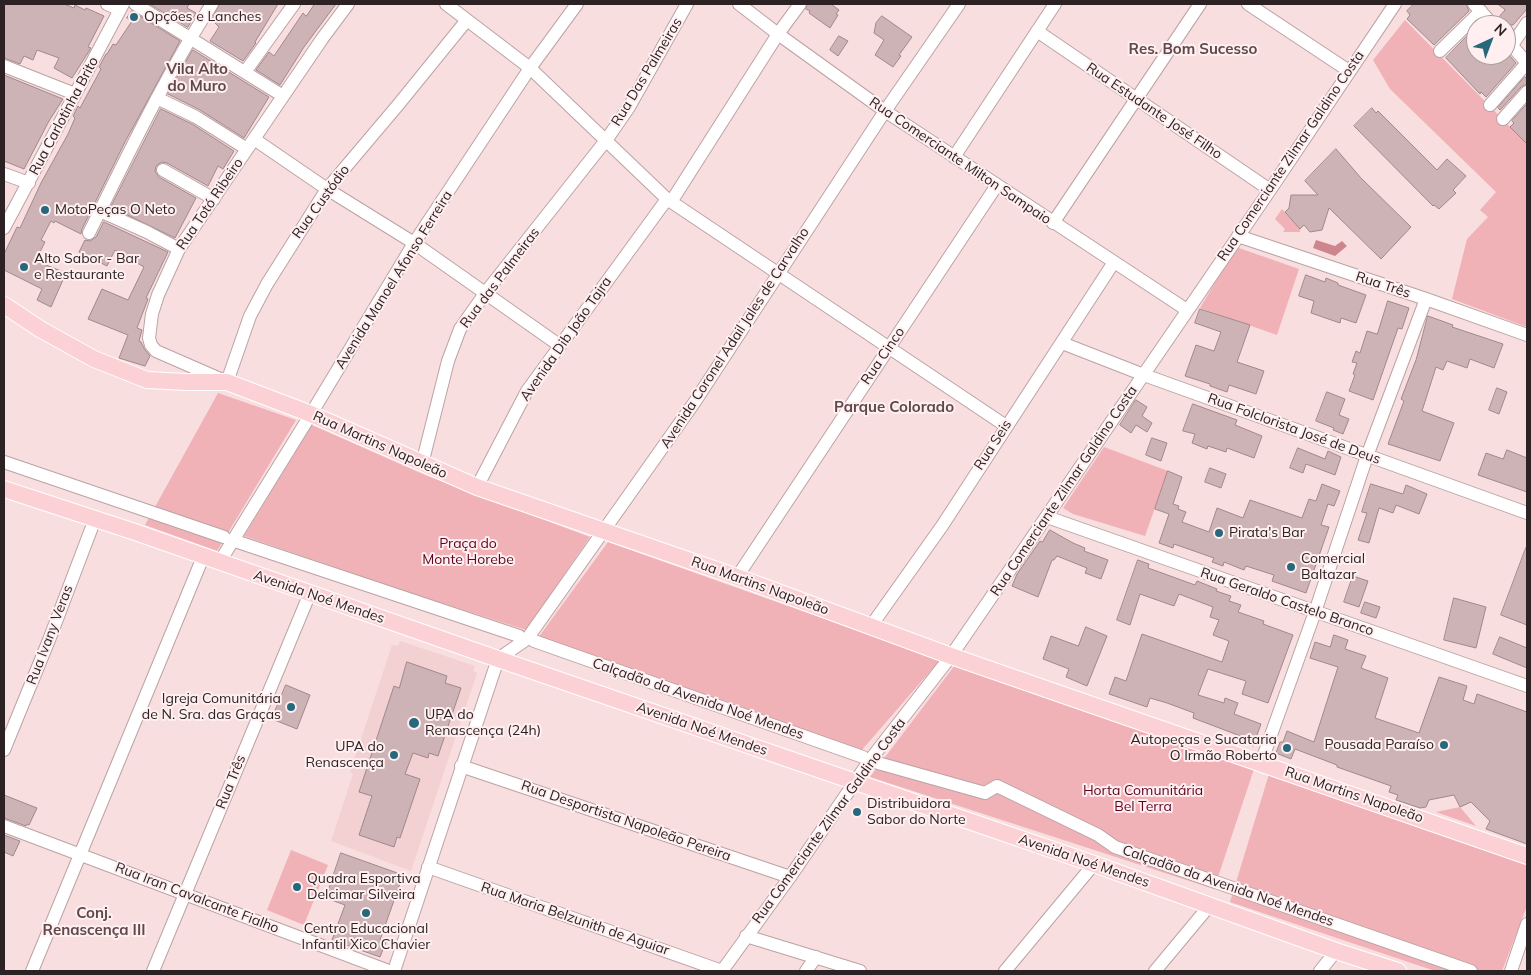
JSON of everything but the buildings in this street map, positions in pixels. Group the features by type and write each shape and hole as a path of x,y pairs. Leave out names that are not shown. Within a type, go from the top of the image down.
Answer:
{"main road":[{"name":"Rua Martins Napoleão","path":"4,305 40,329 94,359 147,380 227,382 311,414 477,487 737,577 951,656 1527,856"},
{"name":"Avenida Noé Mendes","path":"4,490 310,593 1398,971"}],"street":[{"path":"107,4 122,7"},
{"path":"135,4 283,96"},
{"path":"89,233 157,98 190,37 212,4"},
{"path":"245,72 294,4"},
{"name":"Rua Totó Ribeiro","path":"227,382 162,354 151,345 149,334 158,294 179,249 348,4"},
{"path":"446,4 530,68 607,139 669,200 1006,426"},
{"name":"Avenida Manoel Afonso Ferreira","path":"219,563 414,244 530,68 577,4"},
{"name":"Rua Das Palmeiras","path":"607,139 629,107 687,4"},
{"name":"Rua Comerciante Milton Sampaio","path":"739,4 884,111 1187,310"},
{"name":"Avenida Dib João Tajra","path":"477,487 527,391 559,345 669,200 778,34 800,4"},
{"name":"Avenida Coronel Adail Jales de Carvalho","path":"498,659 527,639 694,403 884,111 959,4"},
{"path":"954,157 1056,4"},
{"path":"1053,223 1200,4"},
{"path":"1248,4 1348,71"},
{"name":"Rua Comerciante Zilmar Galdino Costa","path":"722,971 790,877 870,760 951,656 1395,4"},
{"name":"Rua Carlotinha Brito","path":"4,228 122,7"},
{"path":"1440,51 1478,8"},
{"name":"Rua Custódio","path":"227,382 250,316 267,284 327,189 467,20"},
{"path":"1516,35 1527,23"},
{"name":"Rua Estudante José Filho","path":"1038,31 1270,190"},
{"path":"1490,105 1527,63 1516,50"},
{"path":"4,66 75,94"},
{"path":"1503,119 1527,92"},
{"path":"157,98 251,144 327,189 486,292 559,345"},
{"name":"Rua das Palmeiras","path":"422,464 454,342 465,322 486,292 607,139"},
{"path":"163,170 214,199"},
{"path":"4,174 29,182"},
{"name":"Rua Cinco","path":"737,577 997,185"},
{"path":"100,211 179,249"},
{"name":"Rua Três","path":"1238,236 1426,299 1527,336"},
{"name":"Rua Seis","path":"871,626 942,526 1114,262"},
{"path":"1262,763 1367,456 1426,299"},
{"name":"Rua Folclorista José de Deus","path":"1062,343 1144,375 1527,513"},
{"path":"4,462 224,538"},
{"name":"Rua Geraldo Castelo Branco","path":"1047,517 1527,686"},
{"name":"Rua Ivany Veras","path":"4,748 50,640 95,520"},
{"path":"238,542 519,636"},
{"path":"32,971 203,557"},
{"name":"Rua Três","path":"153,971 310,593"},
{"name":"Calçadão da Avenida Noé Mendes","path":"534,641 863,758"},
{"path":"394,971 498,659"},
{"name":"Calçadão da Avenida Noé Mendes","path":"878,763 985,794 997,786 1098,835 1115,847 1471,971"},
{"name":"Rua Desportista Napoleão Pereira","path":"461,766 790,877"},
{"name":"Rua Iran Cavalcante Fialho","path":"4,826 389,971"},
{"path":"1005,971 1094,864"},
{"name":"Rua Maria Belzunith de Aguiar","path":"428,867 722,971"},
{"path":"1155,971 1210,905"},
{"path":"1511,971 1527,924"},
{"path":"746,936 860,971"},
{"path":"1320,971 1336,951"},
{"path":"806,971 816,958"}],"shaded area":[{"path":"1316,240 1335,246 1342,241 1347,246 1335,256 1313,248"},
{"name":"UPA do Renascença (24h)","path":"400,641 475,666 473,671 477,673 411,871 331,841 353,774 350,772 392,645 398,646"}],"green space":[{"path":"1405,20 1527,144 1527,327 1452,299 1467,239 1488,217 1480,210 1496,192 1390,89 1373,60"},
{"path":"1282,209 1300,229 1300,232 1283,232 1285,229 1275,219"},
{"path":"1236,247 1299,269 1277,335 1200,308"},
{"path":"218,393 296,420 217,551 145,525"},
{"name":"Praça do Monte Horebe","path":"312,425 425,475 590,537 526,630 401,590 244,536"},
{"path":"1104,447 1168,471 1145,536 1073,514 1063,508"},
{"path":"608,542 940,660 861,751 538,638"},
{"name":"Horta Comunitária Bel Terra","path":"955,665 1254,769 1214,889 870,777"},
{"path":"1269,774 1527,865 1527,906 1502,971 1435,971 1230,902"},
{"path":"1460,807 1476,826 1436,812"},
{"name":"Quadra Esportiva Delcimar Silveira","path":"291,850 328,865 304,925 267,910"}],"place":[{"name":"Opções e Lanches","path":"134,17"},
{"name":"MotoPeças O Neto","path":"45,210"},
{"name":"Alto Sabor - Bar e Restaurante","path":"24,267"},
{"name":"Pirata's Bar","path":"1219,533"},
{"name":"Comercial Baltazar","path":"1291,567"},
{"name":"Igreja Comunitária de N. Sra. das Graças","path":"291,707"},
{"name":"UPA do Renascença (24h)","path":"414,723"},
{"name":"Pousada Paraíso","path":"1444,745"},
{"name":"Autopeças e Sucataria O Irmão Roberto","path":"1287,748"},
{"name":"UPA do Renascença","path":"394,755"},
{"name":"Distribuidora Sabor do Norte","path":"857,812"},
{"name":"Quadra Esportiva Delcimar Silveira","path":"297,887"},
{"name":"Centro Educacional Infantil Xico Chavier","path":"366,913"}],"district":[{"name":"Res. Bom Sucesso","path":"1193,49"},
{"name":"Vila Alto do Muro","path":"197,78"},
{"name":"Parque Colorado","path":"894,407"},
{"name":"Conj. Renascença III","path":"94,922"}]}
